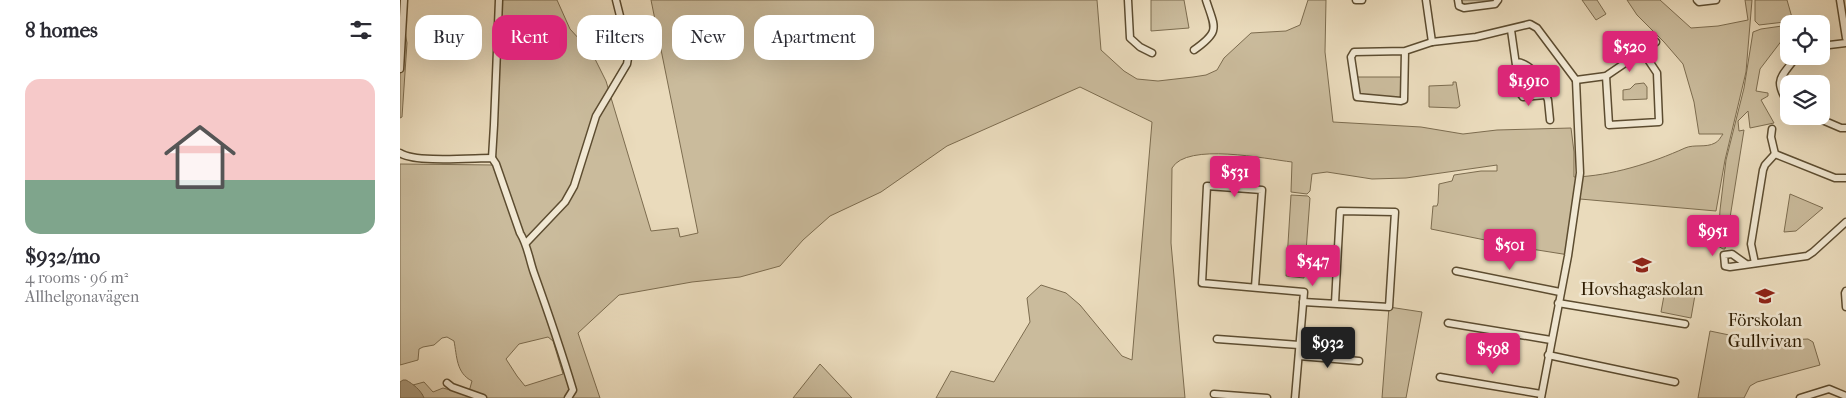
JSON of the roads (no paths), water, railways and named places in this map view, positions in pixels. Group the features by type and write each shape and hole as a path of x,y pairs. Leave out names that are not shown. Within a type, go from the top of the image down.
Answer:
{"street":[{"path":"400,69 404,0"},
{"path":"499,0 492,158 496,164 520,233 526,243 573,390 568,398"},
{"path":"526,243 565,202 574,186 596,116 627,64 629,52 616,0"},
{"path":"1128,0 1130,38 1140,47 1152,53"},
{"path":"1194,50 1213,34 1215,28 1206,0"},
{"path":"1356,0 1362,0"},
{"path":"1426,0 1432,42"},
{"path":"1458,0 1459,6 1464,8 1495,4 1498,0"},
{"path":"1696,0 1699,2 1716,0"},
{"path":"1840,0 1846,38"},
{"path":"1405,51 1404,100 1356,97 1352,78 1352,53 1405,51 1432,42 1463,39 1511,30 1530,24 1537,28 1576,80 1580,173 1568,256 1541,396 1440,377"},
{"path":"1511,30 1521,95 1525,97 1546,95"},
{"path":"1576,80 1606,76 1644,52 1656,42"},
{"path":"1830,45 1846,43"},
{"path":"1606,76 1608,125 1660,122 1657,74 1644,52"},
{"path":"1516,62 1530,67 1545,88 1550,120"},
{"path":"1782,75 1791,65"},
{"path":"1830,123 1846,128"},
{"path":"1772,129 1771,138 1775,154"},
{"path":"400,153 406,157 422,158 492,158"},
{"path":"1775,154 1834,178 1846,178"},
{"path":"1755,263 1752,244 1764,167 1775,154"},
{"path":"1255,288 1262,190 1207,186 1202,282 1255,288 1304,292 1295,398"},
{"path":"1303,302 1335,304 1389,307 1395,212 1340,211 1335,304"},
{"path":"1746,264 1809,256 1846,222"},
{"path":"1456,271 1560,292"},
{"path":"1846,291 1844,293 1846,307"},
{"path":"1558,303 1685,324"},
{"path":"1448,322 1551,340"},
{"path":"1217,338 1299,345"},
{"path":"1548,355 1676,382"},
{"path":"1299,356 1359,361"},
{"path":"447,383 457,389 483,398"},
{"path":"1800,398 1829,389 1846,396"},
{"path":"1214,394 1267,398"}],"place":[{"name":"Hovshagaskolan","path":"1642,265"},
{"name":"Förskolan Gullvivan","path":"1765,296"}]}
